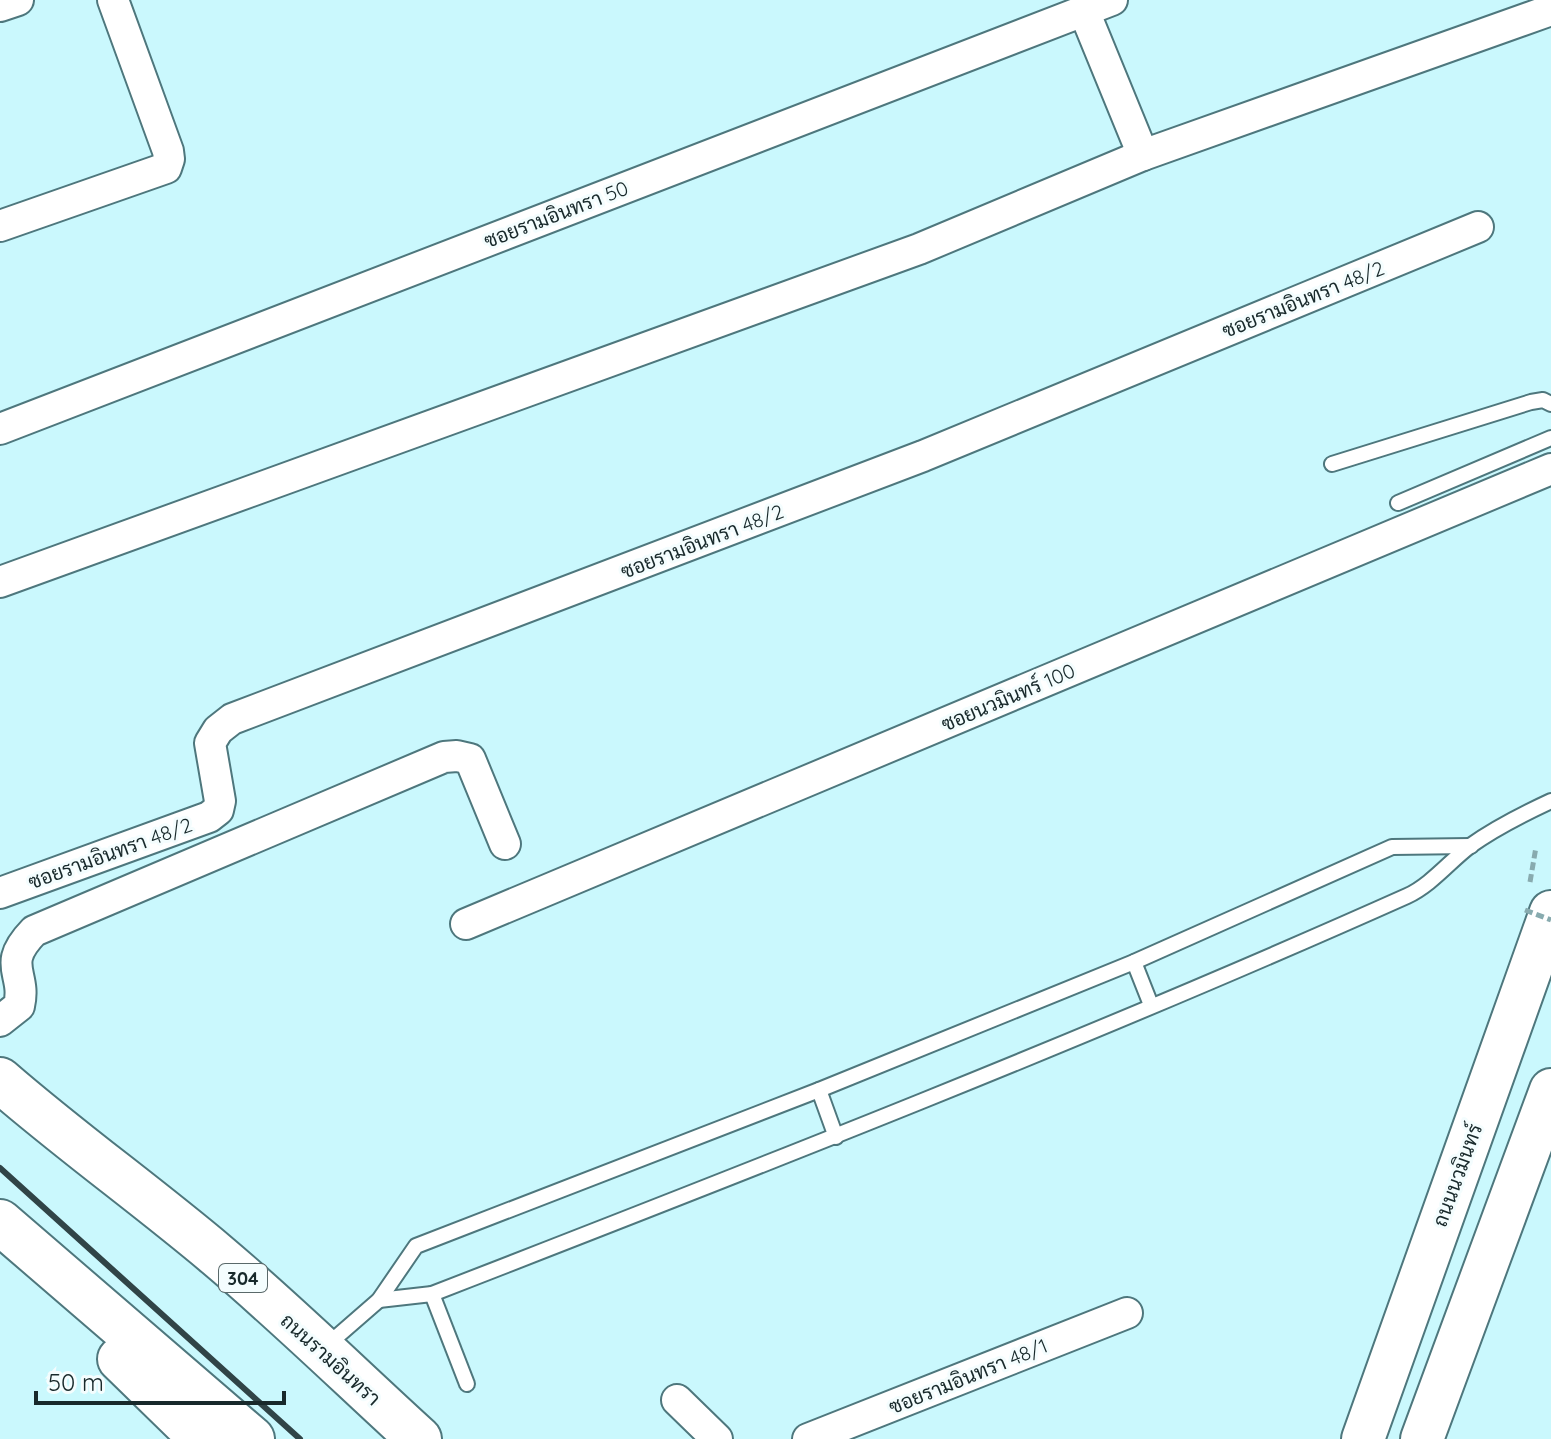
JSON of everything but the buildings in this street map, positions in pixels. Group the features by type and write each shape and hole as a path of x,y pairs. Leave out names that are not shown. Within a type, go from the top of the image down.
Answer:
{"main road":[{"name":"ถนนนวมินทร์","path":"1363,1439 1538,911"},
{"name":"ถนนรามอินทรา","path":"0,1080 56,1129 208,1247 419,1439"},
{"path":"1422,1439 1551,1090"},
{"name":"ถนนรามอินทรา","path":"56,1129 177,1257 374,1439"},
{"path":"2,1224 81,1317 195,1437"},
{"path":"2,1224 252,1439"}],"street":[{"path":"0,6 15,0"},
{"path":"0,226 166,168 168,151 113,0"},
{"name":"ซอยรามอินทรา 50","path":"0,429 1112,0"},
{"path":"0,582 919,249 1143,155 1551,10"},
{"path":"1084,11 1143,155"},
{"name":"ซอยรามอินทรา 48/2","path":"0,893 209,817 218,810 220,801 210,743 218,730 232,719 923,456 1478,227"},
{"name":"ซอยนวมินทร์ 100","path":"466,924 1551,469"},
{"path":"0,1021 19,1006 21,997 11,969 11,956 23,939 34,931 444,757 470,759 505,844"},
{"name":"ซอยรามอินทรา 48/1","path":"808,1439 1127,1313"},
{"path":"677,1400 717,1439"}],"lane":[{"path":"1332,464 1531,402 1543,400 1551,404"},
{"path":"1398,503 1551,438"},
{"path":"379,1300 432,1294 836,1137 1151,1005 1413,893 1471,846 1551,801"},
{"path":"322,1350 379,1300 416,1246 819,1090 1134,962 1392,847 1471,846"},
{"path":"1134,962 1151,1005"},
{"path":"819,1090 836,1137"},
{"path":"432,1294 467,1384"}],"path":[{"path":"1538,911 1551,920"}],"railway":[{"path":"0,1168 300,1439"}]}
